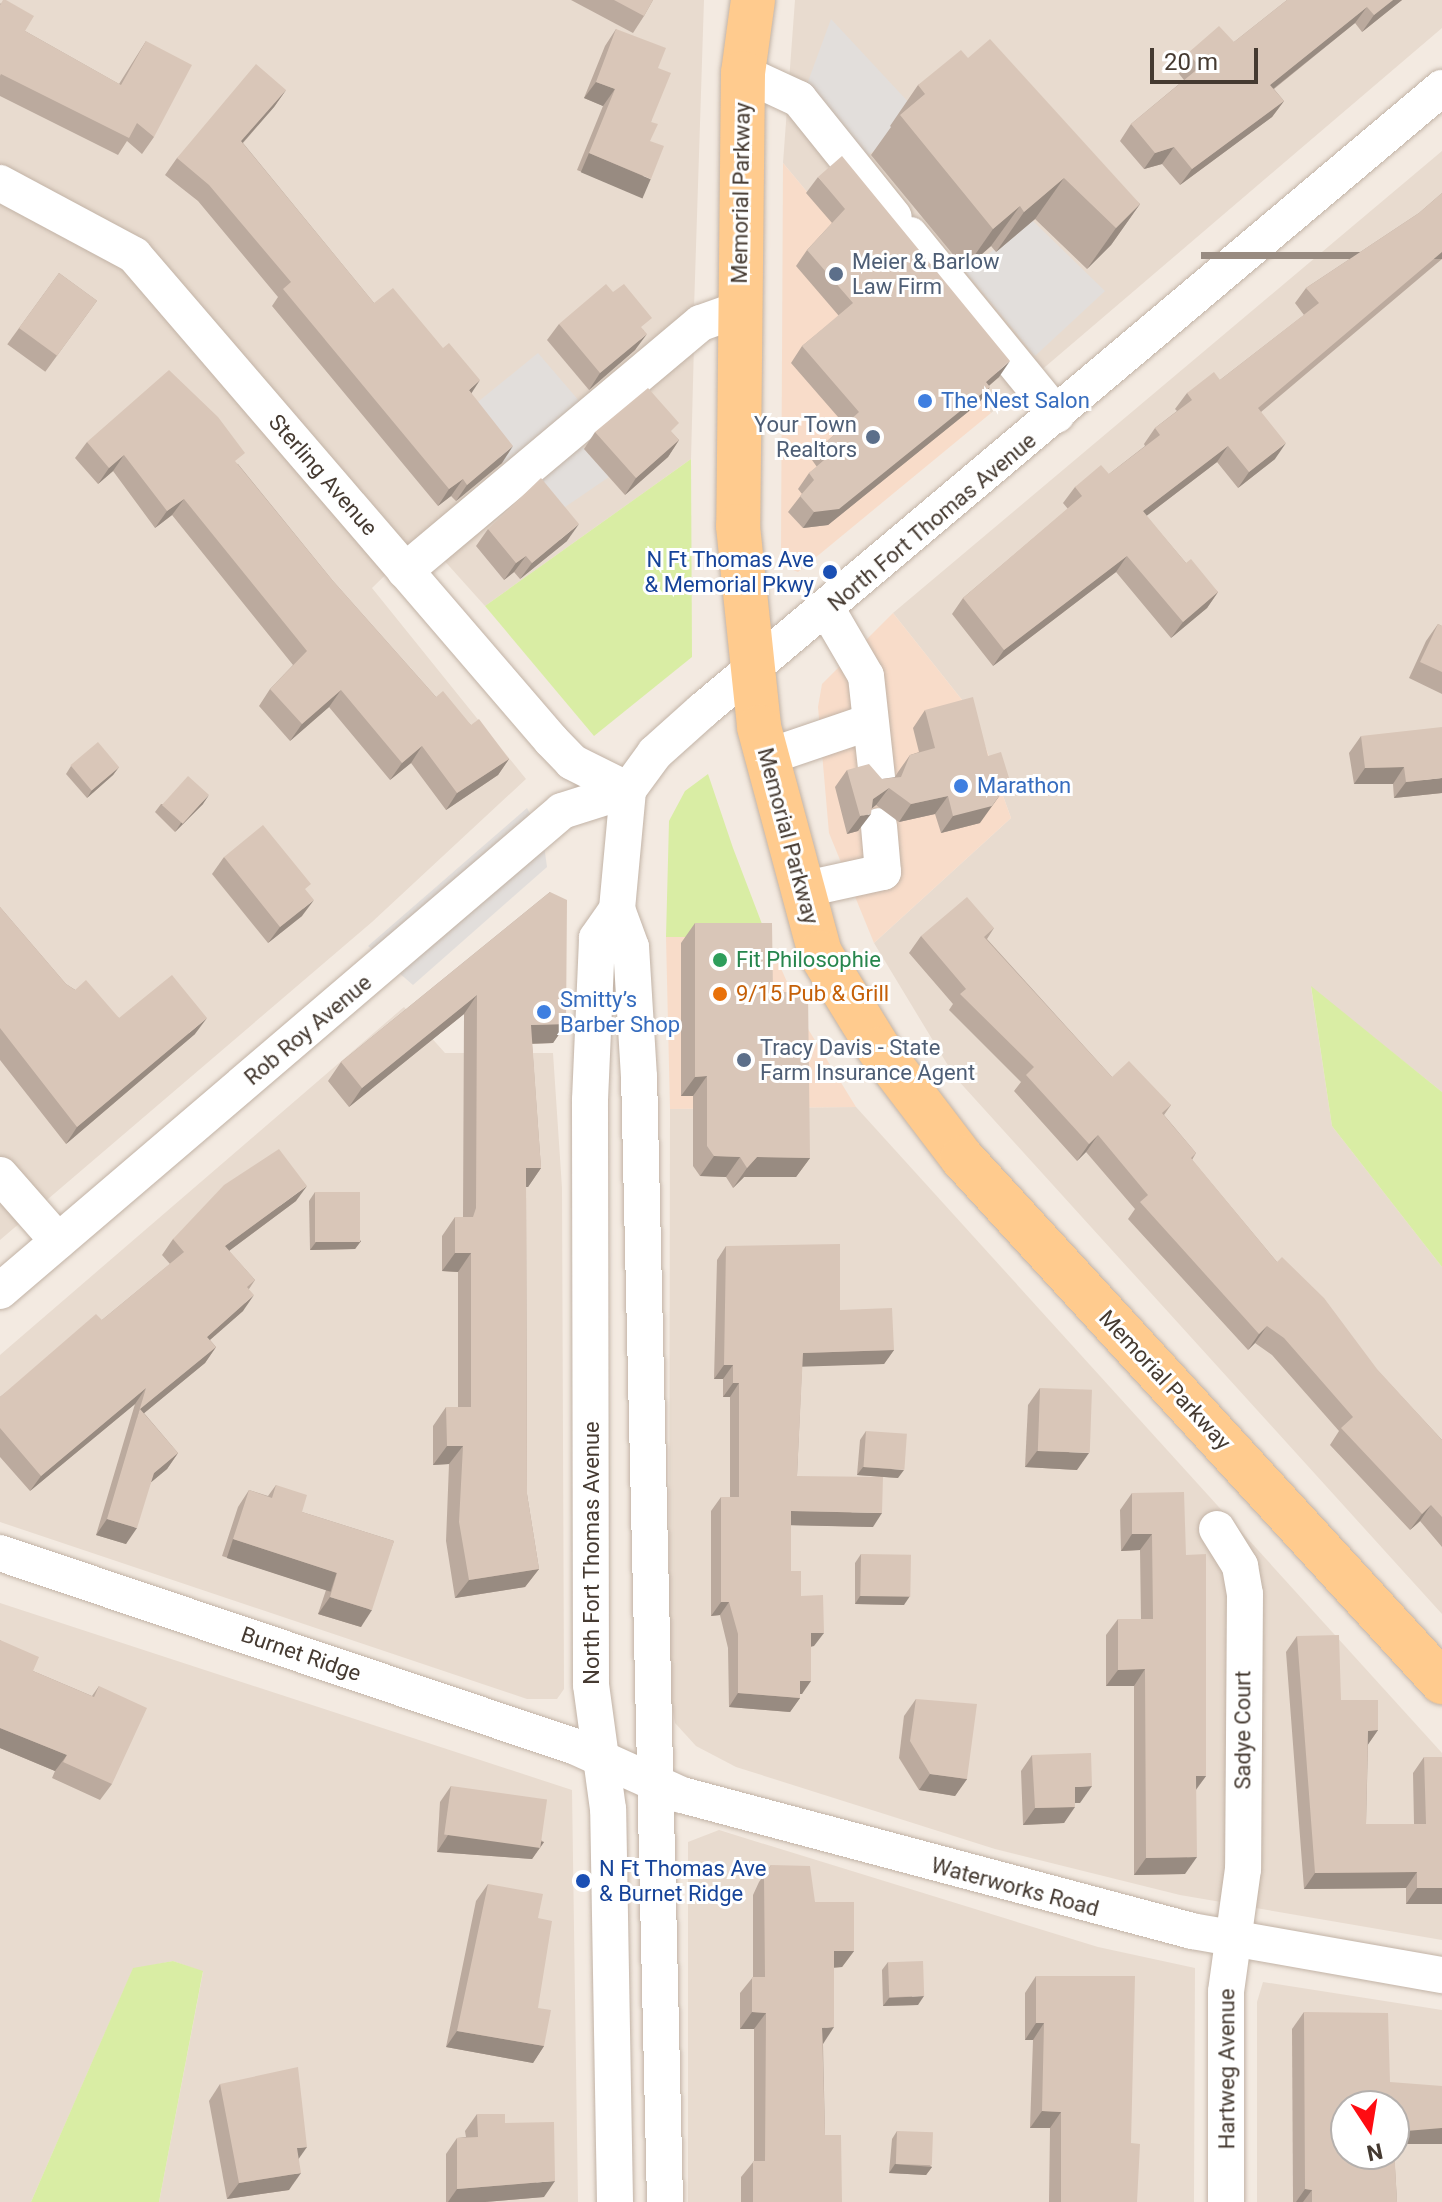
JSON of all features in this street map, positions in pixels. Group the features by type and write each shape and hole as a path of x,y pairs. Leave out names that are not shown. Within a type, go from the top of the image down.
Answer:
{"main road":[{"name":"Memorial Parkway","path":"753,0 743,73 738,526 749,677 801,890 820,953 853,1010 962,1158 1442,1682"}],"street":[{"path":"743,73 799,99 1057,415"},
{"name":"North Fort Thomas Avenue","path":"665,2202 658,1784 647,1654 639,1077 631,947 617,909 628,790 655,753 828,611 1442,88"},
{"name":"Sterling Avenue","path":"0,183 134,255 572,762 628,790"},
{"path":"405,571 701,323 740,309"},
{"path":"828,611 866,676 877,777"},
{"path":"767,757 870,722"},
{"name":"Rob Roy Avenue","path":"0,1291 562,811 628,790"},
{"path":"801,890 883,872 879,826"},
{"name":"North Fort Thomas Avenue","path":"615,2202 612,1918 600,1758 591,1685 590,1100 597,938 617,909"},
{"path":"0,1175 58,1241"},
{"name":"Sadye Court","path":"1217,1529 1240,1566 1245,1594 1243,1869 1233,1936"},
{"name":"Burnet Ridge","path":"0,1553 600,1758"},
{"name":"Waterworks Road","path":"600,1758 658,1784 1031,1892 1233,1936 1442,1975"},
{"name":"Hartweg Avenue","path":"1226,2202 1233,1936"}],"shaded area":[{"path":"0,0 704,0 694,309 458,504 372,588 526,779 372,922 0,1240"},
{"path":"795,0 1442,0 1442,28 991,413 783,163"},
{"path":"831,19 913,107 897,134 867,156 806,87"},
{"path":"1442,151 1442,1092 1311,987 1332,1126 1442,1267 1442,1614 955,1077 874,943 1011,818 974,715 893,613"},
{"path":"783,163 991,413 798,572 786,567 781,550"},
{"path":"1033,221 1105,291 1035,356 965,271"},
{"path":"694,344 691,459 485,606 441,557"},
{"path":"538,353 598,423 578,442 609,477 549,518 463,414"},
{"path":"893,613 974,715 1011,818 874,943 829,833 818,707 822,684"},
{"path":"527,808 543,838 547,867 413,985 368,946"},
{"path":"666,937 767,937 808,1029 856,1107 670,1109"},
{"path":"404,1007 445,1053 553,1053 562,1188 564,1689 557,1699 527,1699 0,1522 0,1355"},
{"path":"856,1107 1442,1753 1442,1940 1180,1895 995,1849 736,1767 696,1746 675,1723 669,1691 670,1109"},
{"path":"0,1603 572,1790 578,2202 159,2202 203,1972 173,1961 133,1969 31,2202 0,2202"},
{"path":"719,1830 1098,1947 1195,1968 1194,2202 688,2202 688,1842"},
{"path":"1263,1982 1442,2010 1442,2202 1257,2202 1257,2002"}],"green space":[{"path":"691,459 692,657 594,736 485,606"},
{"path":"708,774 767,937 666,937 669,821 685,791"},
{"path":"1311,986 1442,1092 1442,1267 1332,1126"},
{"path":"173,1961 203,1971 159,2202 31,2202 133,1968"}],"building":[{"path":"3,0 34,16 25,31 121,85 146,41 192,65 154,137 137,123 129,138 0,76 0,5"},
{"path":"614,0 653,0 644,16"},
{"path":"1287,0 1393,0 1374,15 1367,7 1270,85 1284,101 1192,169 1174,147 1155,153 1131,124 1200,67 1188,53 1219,26 1234,42"},
{"path":"616,29 666,48 658,68 671,73 651,122 658,124 650,141 664,146 651,179 589,153 615,89 596,82"},
{"path":"990,39 1140,204 1116,228 1064,178 1024,212 1020,206 993,229 900,115 925,94 918,85 961,50 968,58"},
{"path":"256,64 286,90 241,141 374,303 393,288 443,348 449,343 480,380 469,390 513,446 467,485 463,479 449,489 283,289 291,282 209,185 177,158"},
{"path":"842,156 1010,361 986,382 990,387 839,509 814,512 800,496 814,480 809,473 831,454 824,444 859,412 802,346 853,303 807,250 845,209 818,177"},
{"path":"1442,193 1442,252 1258,408 1286,443 1249,472 1228,446 1143,511 1186,563 1191,559 1218,592 1183,622 1127,556 1004,650 963,598 1082,496 1075,487 1101,465 1109,474 1160,435 1155,428 1192,400 1187,393 1214,372 1220,380 1319,303 1306,288 1419,213"},
{"path":"59,273 97,301 57,356 19,328"},
{"path":"606,284 613,292 624,284 652,318 641,327 647,334 600,373 559,324"},
{"path":"169,370 218,417 245,453 235,461 333,581 436,697 443,691 471,725 479,719 509,759 457,793 422,746 402,763 341,690 302,724 270,689 307,651 184,499 167,511 124,455 109,468 87,442"},
{"path":"648,388 679,423 671,431 679,440 636,478 595,432"},
{"path":"541,478 579,524 532,563 526,556 516,563 488,529"},
{"path":"1438,624 1442,626 1442,672 1420,662"},
{"path":"973,697 988,756 1001,752 1010,781 992,806 953,816 948,796 911,804 889,788 873,799 871,814 860,816 847,770 869,764 882,779 901,777 910,755 935,748 925,710"},
{"path":"1442,727 1442,778 1406,782 1404,767 1365,768 1361,736"},
{"path":"98,742 119,767 92,790 70,765"},
{"path":"188,776 209,795 183,824 162,805"},
{"path":"263,825 311,884 305,889 314,900 280,927 224,857"},
{"path":"550,892 567,900 566,1024 531,1025 541,1168 526,1168 527,1494 539,1569 469,1580 459,1522 463,1446 447,1446 446,1407 471,1407 471,1253 455,1253 455,1217 473,1217 476,1208 477,995 362,1088 341,1062"},
{"path":"967,897 994,928 984,937 1112,1077 1129,1061 1171,1105 1162,1113 1196,1153 1191,1158 1277,1262 1282,1257 1324,1298 1377,1369 1442,1440 1442,1517 1431,1505 1422,1514 1341,1428 1353,1417 1284,1338 1267,1326 1259,1334 1140,1202 1148,1195 1098,1135 1089,1144 1026,1075 1034,1067 960,994 966,989 921,936"},
{"path":"0,907 66,984 75,990 86,980 119,1018 172,975 207,1018 77,1127 0,1028"},
{"path":"695,923 772,923 773,992 808,992 810,1158 757,1157 747,1168 740,1157 714,1156 707,1146 707,1076 695,1077"},
{"path":"279,1149 307,1186 225,1246 255,1280 247,1287 254,1295 207,1337 216,1347 140,1409 178,1453 154,1473 137,1528 107,1519 146,1388 41,1476 0,1428 0,1397 96,1314 102,1320 184,1252 173,1239 224,1185"},
{"path":"315,1192 360,1192 360,1242 315,1242"},
{"path":"840,1244 840,1310 892,1308 894,1350 803,1353 797,1476 883,1477 882,1513 791,1511 791,1571 801,1571 801,1596 823,1595 824,1633 811,1633 811,1681 800,1681 800,1698 738,1693 738,1634 729,1602 721,1602 721,1497 739,1497 739,1383 733,1383 733,1365 724,1365 726,1246"},
{"path":"1040,1388 1092,1390 1090,1453 1038,1451"},
{"path":"866,1431 907,1434 904,1470 863,1467"},
{"path":"276,1485 307,1495 302,1512 394,1541 372,1610 330,1597 337,1573 233,1539 249,1490 272,1498"},
{"path":"1184,1492 1186,1555 1206,1554 1206,1776 1196,1776 1197,1857 1146,1858 1145,1669 1118,1670 1118,1619 1153,1619 1152,1534 1132,1534 1132,1493"},
{"path":"861,1554 911,1555 910,1597 860,1596"},
{"path":"1339,1635 1341,1700 1378,1700 1378,1730 1368,1731 1366,1824 1426,1824 1424,1757 1442,1757 1442,1888 1417,1888 1417,1872 1315,1873 1297,1636"},
{"path":"0,1640 39,1657 33,1671 94,1697 99,1686 147,1708 112,1784 63,1762 67,1755 0,1728"},
{"path":"916,1699 977,1704 967,1779 930,1774 910,1741"},
{"path":"1091,1753 1092,1786 1075,1787 1075,1807 1035,1808 1032,1755"},
{"path":"451,1786 547,1799 540,1848 444,1835"},
{"path":"771,1865 810,1866 815,1902 854,1902 854,1951 834,1951 834,2027 822,2028 825,2135 841,2135 842,2202 753,2202 753,2161 765,2161 766,2013 752,2012 752,1977 765,1977 764,1878"},
{"path":"488,1884 543,1894 538,1918 552,1921 538,2008 551,2010 544,2046 457,2031"},
{"path":"923,1961 924,1996 889,1997 888,1962"},
{"path":"1036,1976 1135,1976 1131,2143 1140,2144 1137,2202 1061,2202 1061,2112 1042,2111 1044,2023 1036,2023"},
{"path":"1304,2012 1388,2013 1390,2082 1442,2086 1442,2128 1410,2131 1410,2090 1330,2090 1330,2170 1395,2170 1397,2202 1312,2202 1312,2190 1305,2189"},
{"path":"298,2067 307,2147 297,2148 301,2173 239,2183 220,2084"},
{"path":"477,2114 505,2114 505,2123 554,2122 555,2181 457,2189 457,2138 478,2137"},
{"path":"897,2131 933,2132 932,2165 896,2164"}],"place":[{"name":"Meier & Barlow Law Firm","path":"836,274"},
{"name":"The Nest Salon","path":"925,401"},
{"name":"Your Town Realtors","path":"873,437"},
{"name":"N Ft Thomas Ave & Memorial Pkwy","path":"830,572"},
{"name":"Marathon","path":"961,786"},
{"name":"Fit Philosophie","path":"720,960"},
{"name":"9/15 Pub & Grill","path":"720,994"},
{"name":"Smitty’s Barber Shop","path":"544,1012"},
{"name":"Tracy Davis - State Farm Insurance Agent","path":"744,1060"},
{"name":"N Ft Thomas Ave & Burnet Ridge","path":"583,1881"}]}
